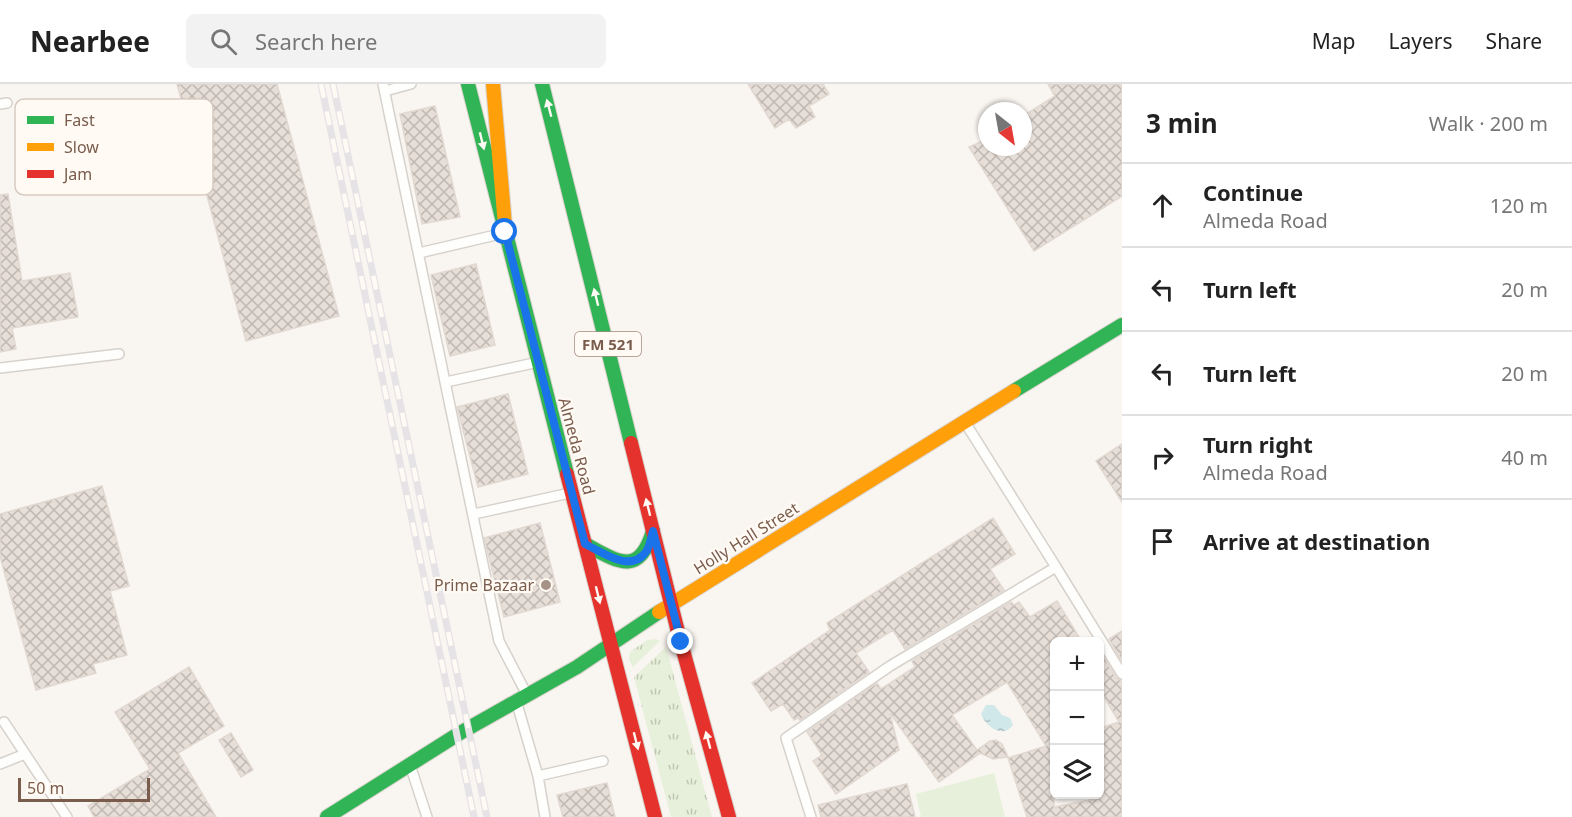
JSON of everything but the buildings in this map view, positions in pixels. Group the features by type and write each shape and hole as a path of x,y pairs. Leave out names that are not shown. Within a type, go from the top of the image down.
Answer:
{"main road":[{"name":"Almeda Road","path":"468,84 655,817"},
{"path":"493,84 506,235"},
{"name":"FM 521","path":"542,84 653,531 729,817"},
{"name":"Holly Hall Street","path":"327,817 610,645 1122,325"},
{"path":"585,544 627,562 637,560 646,553 653,531"}],"lane":[{"path":"411,84 384,87 499,641 522,699 544,817"},
{"path":"419,253 506,235"},
{"path":"0,368 118,354"},
{"path":"446,382 538,362"},
{"path":"965,422 1122,674"},
{"path":"474,514 572,493"},
{"path":"811,817 786,738 890,666 1056,567"},
{"path":"4,722 67,817"},
{"path":"0,764 25,754"},
{"path":"538,776 603,761"},
{"path":"410,766 427,817"}],"green space":[{"path":"647,640 660,641 633,667 629,659 630,652"},
{"path":"666,647 712,817 671,817 634,677"},
{"path":"994,773 1005,817 921,817 916,794"}],"water":[{"path":"986,705 994,705 1002,715 1010,718 1013,725 1004,731 995,730 981,714"}],"railway":[{"path":"321,84 474,817"},
{"path":"333,84 487,817"}],"traffic: fast":[{"path":"468,84 567,474"},
{"path":"542,84 631,443"},
{"path":"1014,391 1122,325"},
{"path":"585,544 626,562 641,555 653,531"},
{"path":"327,817 460,733 577,667 659,612"}],"traffic: slow":[{"path":"493,84 506,238"},
{"path":"659,612 1014,391"}],"traffic: jam":[{"path":"631,443 678,632 729,817"},
{"path":"567,474 655,817"}],"place":[{"name":"Prime Bazaar","path":"546,585"}],"route":[{"path":"505,232 585,544 616,560 627,562 637,560 646,553 653,531 681,642"}]}
